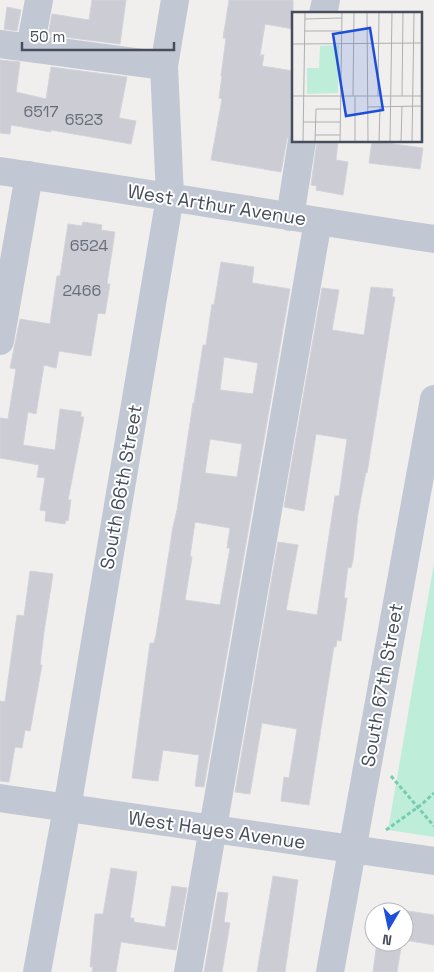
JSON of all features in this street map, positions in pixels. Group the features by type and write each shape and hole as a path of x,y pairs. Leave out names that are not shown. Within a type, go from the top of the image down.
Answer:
{"street":[{"path":"30,48 38,0"},
{"name":"South 66th Street","path":"37,972 67,808 170,197 164,66 175,0"},
{"path":"0,44 164,66"},
{"path":"290,217 302,142"},
{"name":"West Arthur Avenue","path":"0,171 434,239"},
{"path":"0,341 29,175"},
{"path":"188,972 318,221"},
{"name":"South 67th Street","path":"330,972 434,399"},
{"name":"West Hayes Avenue","path":"0,798 434,861"}],"path":[{"path":"391,776 434,826"},
{"path":"383,832 434,793"}],"green space":[{"path":"434,563 434,837 388,830"}],"building":[{"path":"92,0 126,0 120,44 48,35 52,14 89,20"},
{"path":"229,0 293,0 292,29 265,24 260,55 264,55 262,66 292,71 292,131 287,139 281,172 211,160 222,99 219,98 226,38 223,38"},
{"path":"7,7 21,10 17,31 4,29"},
{"path":"0,60 20,62 16,92 46,99 51,67 127,77 119,118 136,121 131,144 11,125 10,134 0,133"},
{"path":"317,142 338,142 336,160 348,162 343,195 316,190 317,186 311,185"},
{"path":"372,142 423,148 420,169 369,163"},
{"path":"83,222 102,225 101,230 115,232 107,284 110,284 105,314 98,313 91,356 59,351 56,368 44,365 36,414 28,412 23,445 55,450 60,409 81,412 81,417 84,417 68,500 71,500 68,521 66,520 65,524 45,521 46,511 40,510 45,478 37,477 39,465 0,458 0,418 8,419 16,369 10,368 20,319 50,324 57,276 60,276 68,224 82,226"},
{"path":"221,262 254,267 252,283 290,289 204,787 195,786 199,755 163,750 158,781 132,778 150,643 154,643 156,635 203,345 206,345 212,304 214,305","holes":["224,357 258,363 253,394 220,390","210,439 242,444 237,477 205,473","195,522 230,528 227,548 230,548 220,605 185,600 192,557 190,556"]},
{"path":"371,287 393,289 392,297 395,297 367,473 358,514 353,560 351,568 348,567 344,598 347,598 341,641 337,640 336,647 334,646 309,805 281,801 284,777 289,778 297,729 262,723 250,794 235,792 278,542 298,545 286,610 317,615 335,496 339,496 347,439 316,434 304,511 284,507 322,288 339,290 332,330 364,335"},
{"path":"30,571 53,574 40,665 42,665 30,731 25,730 22,748 15,747 9,782 0,781 0,701 5,702 17,615 24,616"},
{"path":"111,868 137,872 130,918 134,918 134,922 165,927 172,886 187,888 176,950 121,942 116,972 92,972 93,967 90,967 95,914 103,914"},
{"path":"273,876 298,880 285,972 257,972"},
{"path":"218,892 228,893 224,922 230,923 222,972 204,972"},
{"path":"414,912 434,915 434,945 414,942"},
{"path":"376,952 400,952 397,972 373,972"}]}
